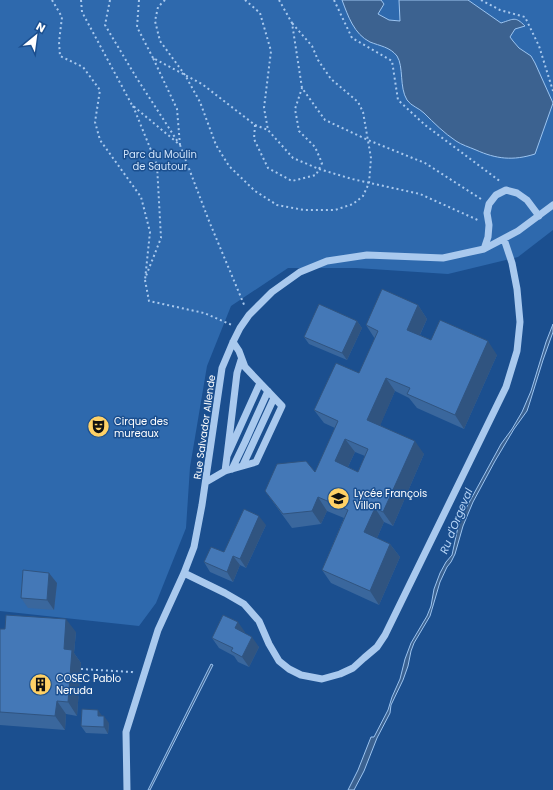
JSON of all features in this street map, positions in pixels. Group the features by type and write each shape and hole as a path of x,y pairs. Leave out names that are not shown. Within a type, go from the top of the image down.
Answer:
{"street":[{"path":"484,249 488,237 489,225 487,213 489,204 496,195 506,190 517,193 527,200 539,216"},
{"name":"Rue Salvador Allende","path":"127,790 126,732 158,630 194,547 206,482 222,368 240,328 249,315 272,292 300,272 328,261 367,255 443,258 484,249 518,231 553,205"},
{"path":"184,573 244,604 259,621 269,644 279,661 289,669 301,675 322,678 340,674 353,668 377,647 385,635 506,387 517,351 520,322 517,288 512,263 504,239"},
{"path":"206,482 229,470 243,465 274,398 245,366 239,351 233,342"},
{"path":"229,470 227,456 237,373 242,360"},
{"path":"227,456 260,382"},
{"path":"229,470 245,442 268,391"}],"path":[{"path":"52,0 62,17 59,42 60,56 83,66 100,90 95,122 100,140 140,197 150,232 145,280 149,301 204,313 240,328"},
{"path":"81,0 82,12 132,105 156,165 161,238 145,280"},
{"path":"110,0 106,25 136,77 180,145 209,221 249,315"},
{"path":"139,0 137,27 177,109 180,145"},
{"path":"165,0 158,7 155,21 160,41 185,75 200,102 216,145 229,166 255,191 277,205 304,210 335,210 353,204 363,196 369,183 370,158 363,112 358,102 331,78 318,60 312,46 292,23 279,0"},
{"path":"245,0 260,13 272,51 264,108 268,130"},
{"path":"334,0 352,38 392,61 398,100 425,125 517,193"},
{"path":"481,0 500,10 525,17 539,46 553,91"},
{"path":"292,23 302,88 324,120 425,163 489,204"},
{"path":"153,58 202,84 255,125 268,130 293,158 319,169 352,179 420,194 489,225"},
{"path":"255,125 254,139 268,168 292,181 316,175 322,163 315,146 299,131 295,109 302,88"},
{"path":"132,105 180,145"},
{"path":"80,669 132,672 143,676"}],"green space":[{"name":"Parc du Moulin de Sautour","path":"0,0 553,0 553,230 518,257 448,274 356,268 288,268 231,306 207,366 190,467 186,528 156,603 139,626 0,611"}],"shaded area":[{"path":"342,0 381,0 384,4 378,14 389,20 400,21 399,0 468,0 501,23 514,19 522,23 525,26 515,29 510,37 519,48 531,56 553,103 535,154 519,158 498,157 463,145 447,135 422,111 407,100 403,89 397,56 388,49 364,39 352,24"},
{"path":"553,324 553,332 527,411 514,429 495,461 473,502 463,526 455,554 440,582 430,616 414,643 408,666 391,705 390,713 354,790 348,790 358,770 371,737 374,737 388,710 400,679 411,643 427,616 440,573 452,555 458,527 465,510 501,444 522,412 531,391"},
{"path":"211,664 213,665 150,790 148,790"}],"building":[{"name":"Lycée François Villon","path":"382,289 418,305 407,330 431,340 440,320 488,341 455,415 407,394 410,388 386,378 367,420 415,441 383,512 375,508 364,532 390,544 370,591 322,570 348,510 318,497 312,511 283,514 265,491 277,464 306,461 315,472 338,421 314,410 336,363 359,373 378,331 366,325","holes":["345,439 368,449 358,472 335,461"]},
{"path":"319,304 357,321 342,353 304,337"},
{"path":"244,509 259,516 240,559 233,556 227,572 204,562 211,547 224,552"},
{"path":"23,570 49,573 47,600 21,598"},
{"name":"COSEC Pablo Neruda","path":"6,615 66,619 64,649 72,650 68,702 57,701 55,716 0,712 0,629 5,629"},
{"path":"223,615 238,622 235,628 252,637 242,657 231,651 233,648 212,638"},
{"path":"82,709 98,710 98,716 104,716 104,727 81,726"}],"place":[{"name":"Cirque des mureaux","path":"98,427"},
{"name":"Lycée François Villon","path":"338,499"},
{"name":"COSEC Pablo Neruda","path":"40,684"}],"water label":[{"name":"Ru d'Orgeval","path":"456,521"}]}
